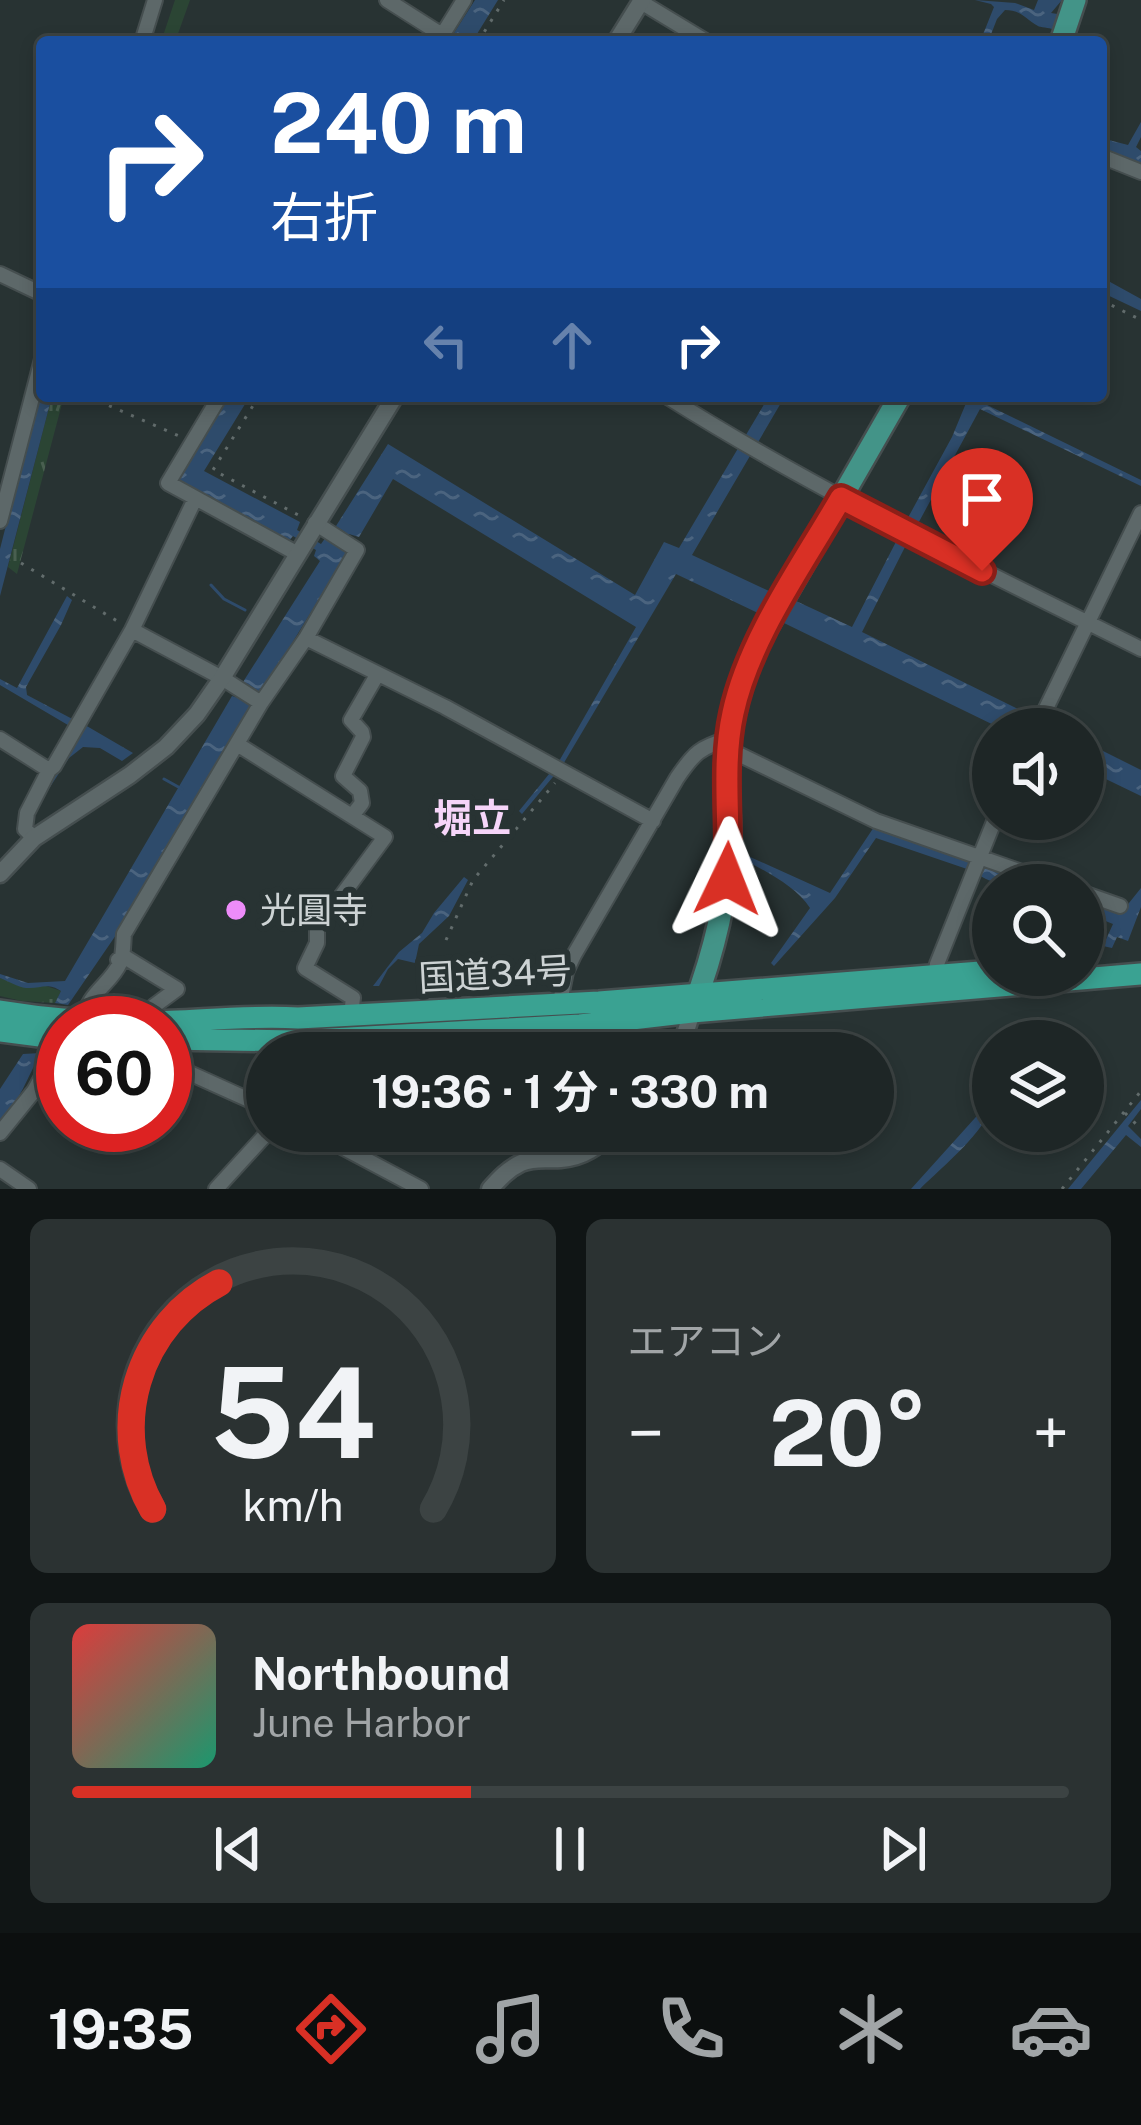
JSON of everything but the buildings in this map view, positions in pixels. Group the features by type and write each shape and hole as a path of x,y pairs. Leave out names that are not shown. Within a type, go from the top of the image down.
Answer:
{"highway":[{"path":"1104,963 1141,960"},
{"name":"国道34号","path":"192,1039 296,1041 580,1024 695,1003 972,973"},
{"name":"国道34号","path":"192,1020 560,1002 695,1003 1141,974"},
{"name":"国道34号","path":"0,1011 36,1011"},
{"path":"0,1030 36,1041"}],"main road":[{"path":"1063,36 1076,0"},
{"path":"695,1003 721,916 730,838 728,744 754,650 897,402"}],"street":[{"path":"144,36 155,0"},
{"path":"387,0 438,36"},
{"path":"446,36 464,0"},
{"path":"620,36 642,1 697,36"},
{"path":"1107,158 1141,172"},
{"path":"0,274 36,291"},
{"path":"0,521 36,382"},
{"path":"216,402 167,483 296,553"},
{"path":"0,874 34,838 166,747 228,682 296,553 391,402"},
{"path":"675,402 755,452 906,534 1141,650"},
{"path":"34,838 25,829 27,813 132,630 195,499"},
{"path":"1046,708 1141,512"},
{"path":"94,996 118,967 124,934 357,550 315,524"},
{"path":"132,630 261,703"},
{"path":"306,638 445,707 653,821"},
{"path":"352,816 362,803 360,791 343,776 362,732 351,720 377,674"},
{"path":"0,739 50,770"},
{"path":"237,743 385,837 317,929 317,943 305,968 353,998 351,1015"},
{"path":"560,1002 574,955 693,755 705,746 728,744 974,864"},
{"path":"935,976 972,875"},
{"path":"1104,900 1120,906"},
{"path":"123,956 177,989 168,996"},
{"path":"686,1032 695,1003"},
{"path":"192,1074 246,1099"},
{"path":"0,1133 36,1087"},
{"path":"216,1189 250,1152"},
{"path":"351,1152 421,1189"},
{"path":"490,1189 520,1163 589,1152"},
{"path":"0,1168 29,1189"}],"path":[{"path":"482,36 504,0"},
{"path":"1107,303 1141,320"},
{"path":"101,402 192,442"},
{"path":"256,402 213,470 315,524"},
{"path":"21,563 132,630"},
{"path":"446,940 473,880 558,769"},
{"path":"1062,1189 1141,1091"},
{"path":"1124,1113 1141,1129"}],"green space":[{"path":"175,0 190,0 177,36 163,36"},
{"path":"50,402 62,402 17,574 8,567"},
{"path":"0,978 27,988 43,985 61,991 58,996 36,996 36,1002 0,996"}],"water":[{"path":"475,0 498,0 476,36 454,33"},
{"path":"975,0 1015,3 1034,10 1038,0 1062,0 1051,13 1064,15 1052,29 1005,10 990,36 982,36 994,7"},
{"path":"1141,122 1136,147 1141,151 1141,166 1107,152 1107,140 1128,145"},
{"path":"1107,280 1141,299 1141,311 1107,295"},
{"path":"37,402 50,402 0,596 0,549"},
{"path":"225,402 246,402 204,471 300,522 297,530 321,544 326,537 338,544 345,532 336,526 388,444 635,595 664,542 679,548 765,402 781,402 692,555 769,591 758,613 676,574 562,766 522,814 519,811 558,763 636,627 393,479 359,537 349,534 341,545 347,553 261,694 254,691 247,703 250,706 116,935 74,996 58,996 61,991 56,988 23,987 0,978 0,974 28,983 65,981 232,696 241,699 248,687 243,682 320,561 314,556 316,550 293,536 289,541 177,481"},
{"path":"967,402 983,402 1141,480 1141,486 980,409 914,531 904,525"},
{"path":"899,536 908,541 862,632 1016,708 972,708 972,714 784,623 796,601 852,627"},
{"path":"67,596 72,600 61,625 26,687 27,695 78,722 73,728 0,685 0,679 17,688"},
{"path":"85,725 133,753 122,761 100,748 83,747 69,758 46,793 62,761"},
{"path":"1104,752 1141,770 1141,796 1104,778"},
{"path":"874,827 968,858 972,864 967,869 876,838 835,898 774,966 771,963 810,908 787,885 739,857 739,852 830,893"},
{"path":"464,877 468,880 449,916 419,944 415,963 398,959 379,986 373,986 399,952 422,933"},
{"path":"1141,888 1141,907 1128,941 1117,937 1112,948 1104,946 1113,924 1104,920 1104,907 1121,913"},
{"path":"36,1053 36,1063 19,1097 0,1120 0,1089 23,1054"},
{"path":"1141,1100 1141,1109 1128,1126 1141,1139 1141,1147 1126,1135 1081,1189 1068,1189 1098,1152 1104,1152 1104,1145"},
{"path":"972,1121 972,1136 964,1146 920,1189 911,1189"}],"waterway":[{"path":"211,585 245,610"},
{"path":"164,779 182,789"}],"place":[{"name":"光圓寺","path":"236,910"}],"district":[{"name":"堀立","path":"472,818"}],"route":[{"path":"727,879 728,749 740,686 754,650 841,498 982,571"}]}
